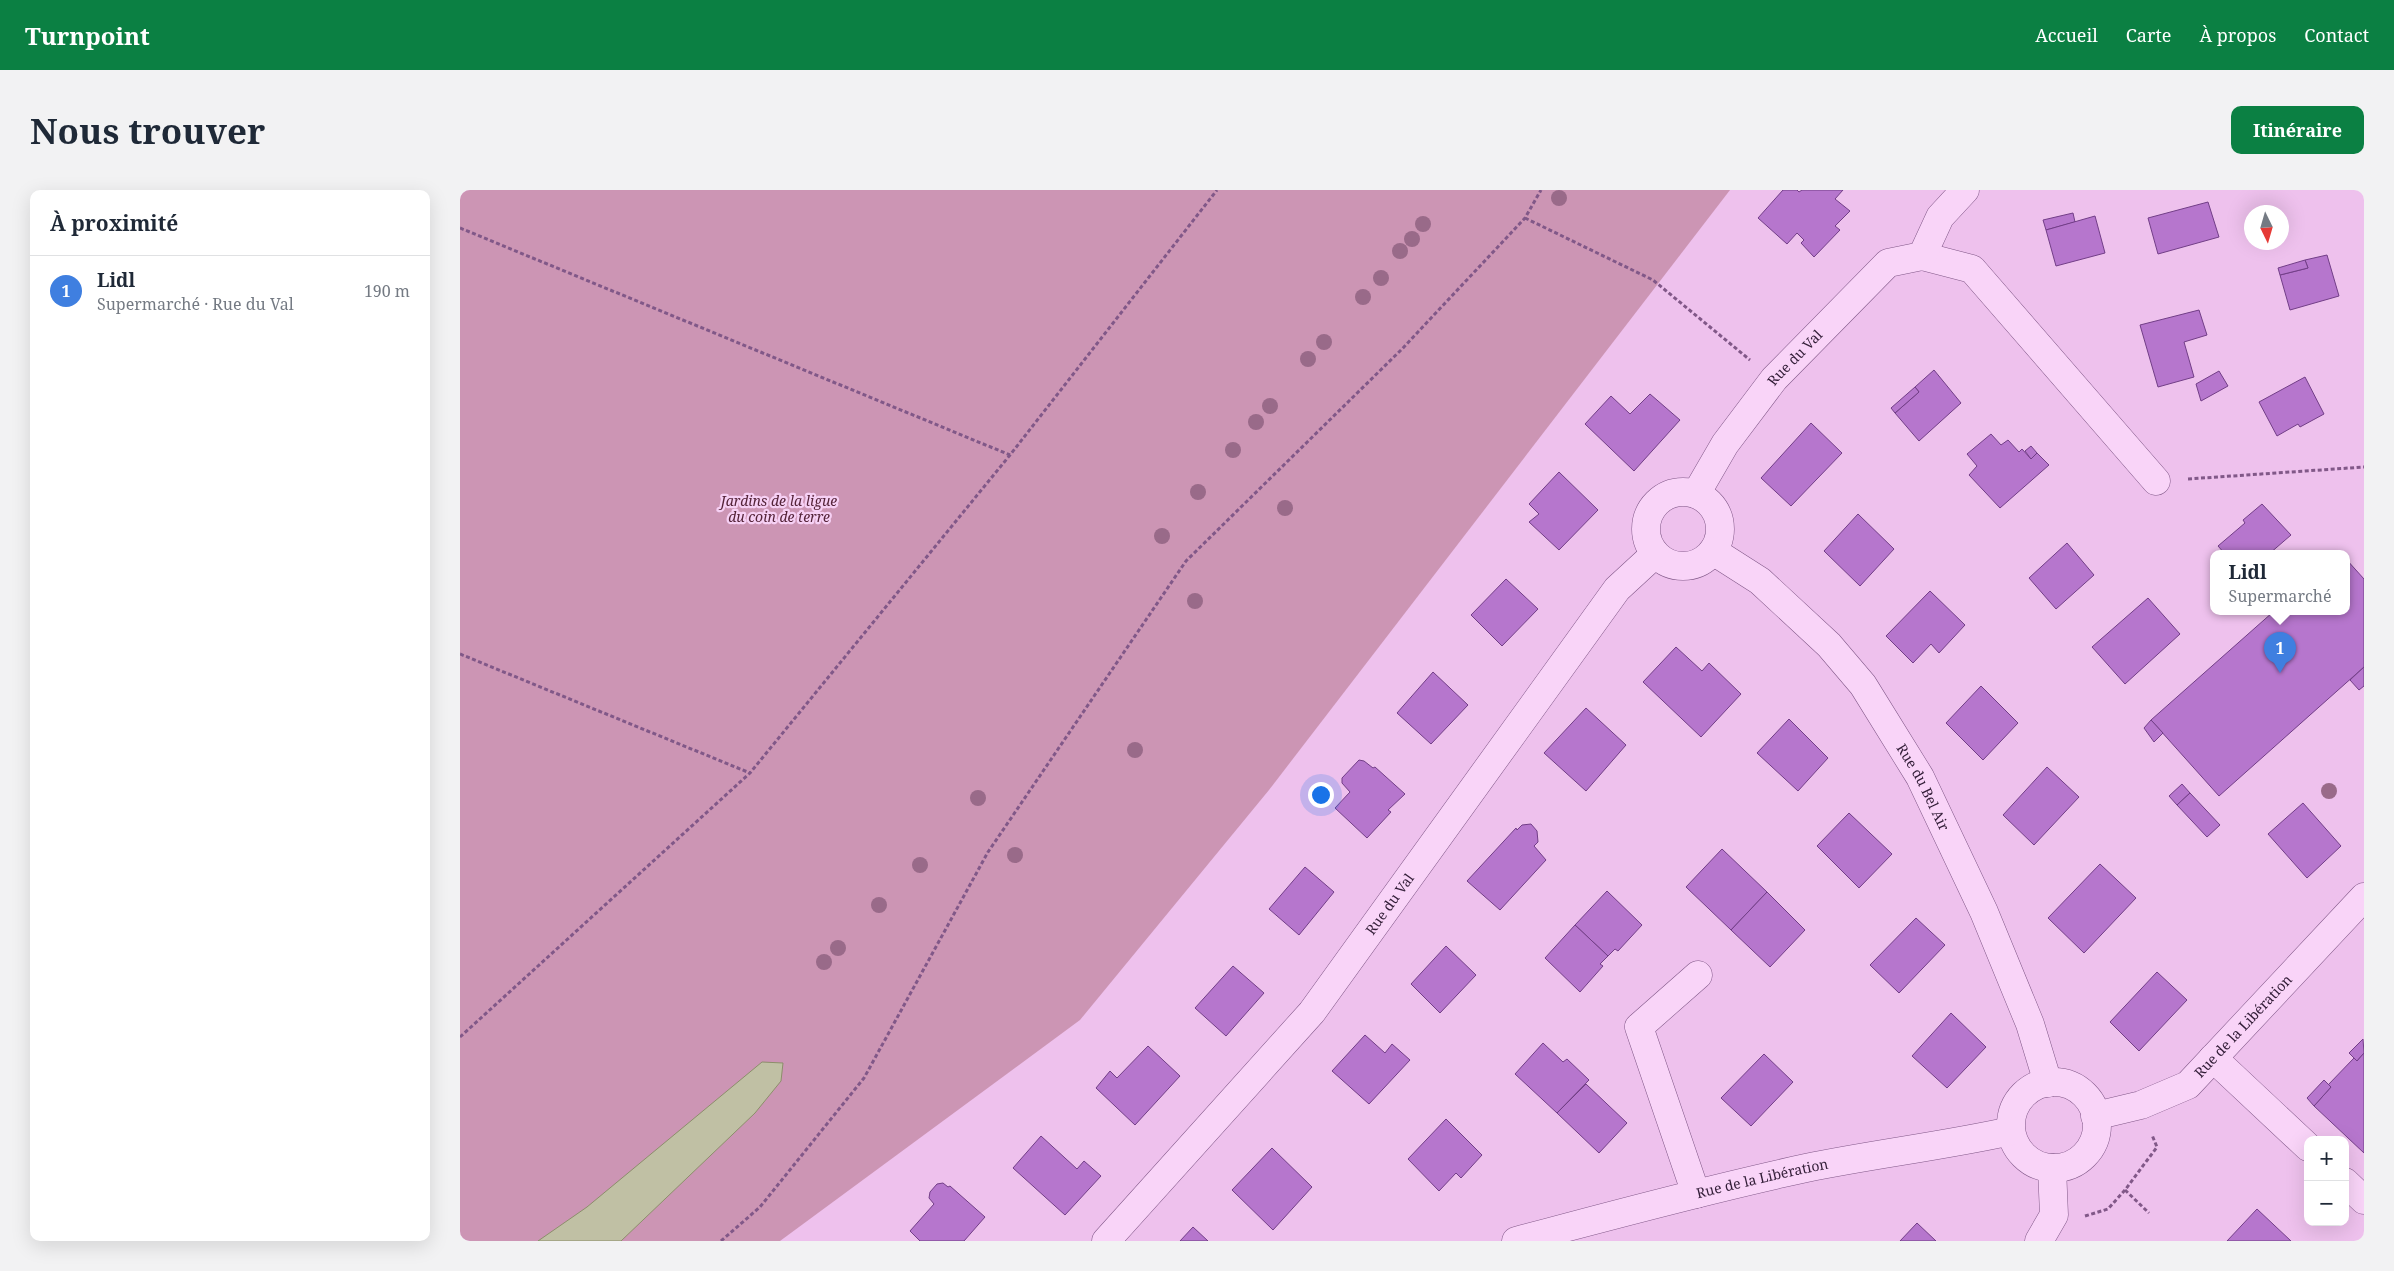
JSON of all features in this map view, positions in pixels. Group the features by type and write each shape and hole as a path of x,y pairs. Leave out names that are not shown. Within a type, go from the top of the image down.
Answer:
{"street":[{"path":"1922,256 1940,217 1965,190"},
{"name":"Rue du Val","path":"1696,494 1725,444 1774,379 1888,263 1922,256 1972,269 2156,481"},
{"path":"1684,491 1696,494 1714,508 1719,518 1718,540 1713,551 1696,564 1685,566 1674,565 1655,554 1648,544 1645,532 1646,519 1660,498 1684,491"},
{"name":"Rue du Bel Air","path":"1713,551 1760,581 1829,645 1863,685 1920,777 1984,912 2030,1024 2048,1082"},
{"name":"Rue du Val","path":"1106,1241 1312,1012 1617,589 1655,554"},
{"name":"Rue de la Libération","path":"2095,1116 2141,1105 2188,1085 2364,897"},
{"path":"1696,1194 1639,1027 1698,976"},
{"path":"2213,1058 2304,1143"},
{"path":"2048,1082 2061,1082 2084,1094 2091,1104 2095,1116 2096,1129 2093,1141 2086,1153 2076,1161 2065,1166 2052,1168 2037,1164 2025,1157 2016,1146 2011,1132 2011,1118 2016,1105 2024,1094 2035,1086 2048,1082"},
{"name":"Rue de la Libération","path":"1516,1241 1696,1194 1808,1168 1947,1145 2011,1132"},
{"path":"2039,1241 2054,1215 2052,1168"},
{"path":"2349,1186 2364,1200"}],"path":[{"path":"460,1037 750,773 1010,455 1217,190"},
{"path":"721,1241 760,1208 864,1078 988,852 1186,561 1402,349 1524,218 1540,190"},
{"path":"1524,218 1653,280 1774,379"},
{"path":"460,228 1010,455"},
{"path":"2156,481 2364,467"},
{"path":"460,654 750,773"},
{"path":"2054,1215 2084,1216 2108,1209 2125,1190 2157,1146 2141,1105"},
{"path":"2125,1190 2149,1213"}],"green space":[{"name":"Jardins de la ligue du coin de terre","path":"460,190 1730,190 1269,790 1080,1020 780,1241 460,1241"}],"shaded area":[{"path":"762,1062 783,1063 781,1081 755,1113 621,1241 538,1241 587,1207"}],"building":[{"path":"1783,190 1797,190 1799,192 1802,190 1843,190 1835,199 1850,211 1835,226 1840,230 1814,257 1801,243 1804,240 1797,233 1787,244 1758,218"},
{"path":"2208,202 2219,237 2158,254 2148,218"},
{"path":"2073,213 2075,222 2046,230 2043,220"},
{"path":"2095,216 2105,253 2056,266 2046,230"},
{"path":"2327,255 2339,296 2290,310 2280,275 2308,268 2305,260"},
{"path":"2305,260 2308,268 2280,275 2278,268"},
{"path":"2199,310 2207,335 2184,342 2194,377 2158,387 2140,325"},
{"path":"1934,370 1961,403 1919,441 1895,413 1919,392 1915,387"},
{"path":"2219,371 2228,386 2201,401 2196,384"},
{"path":"2305,377 2324,414 2300,427 2298,424 2277,436 2259,402"},
{"path":"1915,387 1919,392 1895,413 1891,408"},
{"path":"1650,394 1680,420 1634,471 1585,424 1611,396 1630,414"},
{"path":"1811,423 1842,453 1791,506 1761,478"},
{"path":"1991,434 2001,445 2008,440 2019,452 2022,449 2031,459 2037,453 2049,465 2000,508 1969,475 1977,466 1967,454"},
{"path":"2031,446 2037,453 2031,459 2025,451"},
{"path":"1559,472 1598,510 1559,550 1529,522 1539,514 1529,504"},
{"path":"2262,504 2291,535 2274,550 2222,550 2218,546 2245,523 2243,520"},
{"path":"1858,514 1894,549 1860,586 1824,551"},
{"path":"2067,543 2094,575 2056,609 2029,578"},
{"path":"2350,563 2364,579 2364,667 2219,796 2151,720 2270,615 2350,615"},
{"path":"1506,579 1538,609 1502,646 1471,615"},
{"path":"1930,591 1965,625 1939,653 1931,644 1913,663 1886,636"},
{"path":"2148,598 2180,634 2125,684 2092,647"},
{"path":"1676,647 1702,671 1709,663 1741,694 1701,737 1643,682"},
{"path":"2364,667 2364,686 2359,690 2350,680"},
{"path":"1433,672 1468,705 1431,744 1397,713"},
{"path":"1981,686 2018,723 1983,760 1946,723"},
{"path":"1586,708 1626,745 1586,791 1544,753"},
{"path":"1789,719 1828,758 1798,791 1757,753"},
{"path":"2151,720 2163,733 2154,742 2144,728"},
{"path":"1359,760 1364,761 1373,768 1375,767 1405,794 1388,810 1391,812 1367,838 1335,808 1350,792 1342,783 1342,778"},
{"path":"2047,767 2079,797 2034,845 2003,815"},
{"path":"2182,784 2190,793 2177,805 2169,796"},
{"path":"2190,793 2220,825 2207,837 2177,805"},
{"path":"2303,803 2341,846 2307,878 2268,834"},
{"path":"1849,813 1892,854 1859,888 1817,846"},
{"path":"1531,824 1537,831 1538,842 1534,846 1546,860 1500,910 1467,881 1516,828 1517,830 1522,825"},
{"path":"1722,849 1767,892 1731,930 1686,887"},
{"path":"2100,864 2136,898 2084,953 2048,918"},
{"path":"1305,867 1334,892 1299,935 1269,909"},
{"path":"1607,891 1642,925 1618,951 1615,949 1608,956 1575,925"},
{"path":"1767,892 1805,930 1770,967 1731,930"},
{"path":"1916,918 1945,945 1899,993 1870,965"},
{"path":"1575,925 1608,956 1600,964 1603,966 1580,992 1545,958"},
{"path":"1446,946 1476,975 1440,1013 1411,984"},
{"path":"1233,966 1264,993 1226,1036 1195,1008"},
{"path":"2157,972 2187,1000 2139,1051 2110,1022"},
{"path":"1951,1013 1986,1047 1947,1088 1912,1056"},
{"path":"1365,1035 1385,1053 1392,1044 1410,1060 1369,1104 1332,1071"},
{"path":"2363,1039 2364,1053 2357,1061 2349,1053"},
{"path":"1543,1043 1563,1062 1567,1059 1589,1080 1557,1113 1515,1074"},
{"path":"1148,1046 1180,1076 1135,1125 1096,1088 1110,1071 1117,1078"},
{"path":"2364,1053 2364,1153 2349,1139 2349,1136 2346,1136 2314,1106 2331,1087 2328,1085 2354,1058 2357,1061"},
{"path":"1764,1054 1793,1082 1751,1126 1721,1098"},
{"path":"2324,1080 2331,1087 2314,1106 2307,1098"},
{"path":"1586,1084 1627,1123 1599,1153 1557,1113"},
{"path":"1446,1119 1482,1155 1461,1178 1456,1173 1439,1191 1408,1159"},
{"path":"1041,1136 1077,1169 1084,1161 1101,1176 1065,1215 1013,1168"},
{"path":"1272,1148 1312,1187 1273,1230 1232,1190"},
{"path":"943,1183 948,1187 950,1186 985,1217 964,1241 920,1241 910,1231 934,1204 929,1198 930,1192 937,1184"},
{"path":"2257,1209 2291,1241 2227,1241"},
{"path":"1917,1223 1936,1241 1900,1241"},
{"path":"1193,1227 1208,1241 1180,1241"}],"place":[{"name":"Lidl","path":"2280,673"}]}
